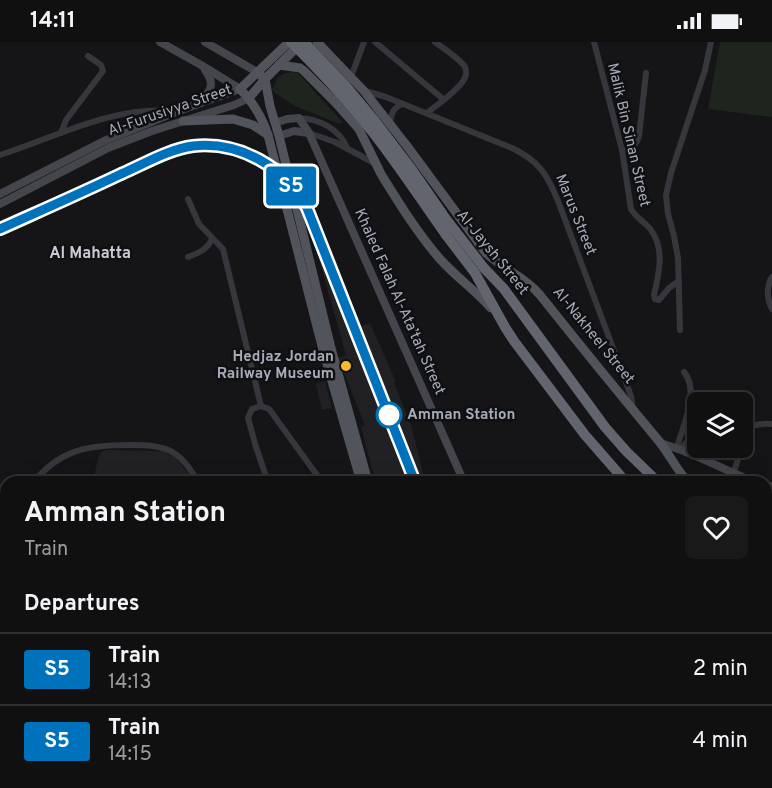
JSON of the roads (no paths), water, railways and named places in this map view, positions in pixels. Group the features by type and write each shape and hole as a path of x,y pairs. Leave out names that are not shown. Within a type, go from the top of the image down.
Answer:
{"highway":[{"name":"Al-Jaysh Street","path":"290,42 339,92 372,132 471,268 510,334 585,435 621,476"},
{"name":"Al-Jaysh Street","path":"303,42 345,85 375,121 446,219 484,268 504,289 605,427 652,476"},
{"path":"484,268 492,259"}],"main road":[{"path":"160,42 240,89 262,117 323,350 359,476"},
{"path":"205,42 265,79 331,348 366,476"},
{"path":"275,42 277,54"},
{"name":"Al-Furusiyya Street","path":"0,194 104,141 240,89 290,42"},
{"name":"Al-Furusiyya Street","path":"0,204 108,148 249,98 303,42"},
{"name":"Al-Nakheel Street","path":"317,42 364,91 483,250 492,259 536,289 660,442 683,476"},
{"path":"188,108 202,100 210,91 210,77 201,65"},
{"path":"279,65 300,68 304,71 359,129 374,163 388,186 439,258 498,316"},
{"path":"275,123 299,118"},
{"name":"Khaled Falah Al-Ata’tah Street","path":"299,118 309,133 317,163 461,476"},
{"path":"183,121 233,119 253,125 268,135"},
{"path":"279,136 294,131 309,133"},
{"path":"660,442 679,448 738,476"}],"street":[{"path":"351,77 364,42"},
{"path":"375,42 443,99"},
{"path":"427,113 465,78 466,69 435,42"},
{"name":"Malik Bin Sinan Street","path":"594,42 622,150 631,209 634,215 650,229 658,245 659,268 655,299 659,300 669,288 679,281"},
{"path":"680,330 679,281 674,236 666,204 667,187 705,70 711,42"},
{"path":"61,133 66,120 103,71 102,65 88,56"},
{"path":"622,150 633,147 637,143 646,73"},
{"name":"Marus Street","path":"364,91 379,94 525,154 544,172 558,201 631,396 633,411"},
{"path":"390,124 394,108 402,104"},
{"path":"0,155 118,115 146,111 176,112"},
{"path":"299,118 316,121 336,131 347,149"},
{"path":"309,133 374,163"},
{"path":"188,199 199,224 223,249 261,406"},
{"path":"188,257 202,251 212,239"},
{"path":"772,277 768,291 772,309"},
{"path":"679,448 691,392 690,381 684,372"},
{"path":"616,390 622,388 625,383"},
{"path":"266,476 249,418 252,409 261,406 272,413 318,476"},
{"path":"753,426 759,423 772,424"},
{"path":"679,448 687,440"},
{"path":"40,476 50,465 75,451 103,445 136,445 156,447 174,453 186,464 194,476"},
{"path":"733,474 738,458"}],"railway":[{"path":"0,229 158,156 184,147 228,148 260,159 287,180 307,208 413,476"}],"train":[{"name":"S5","path":"0,229 182,148 202,145 218,146 245,152 259,158 286,180 307,208 413,476"}],"place":[{"name":"Hedjaz Jordan Railway Museum","path":"346,366"},
{"name":"Amman Station","path":"389,415"}],"district":[{"name":"Al Mahatta","path":"90,254"}]}
